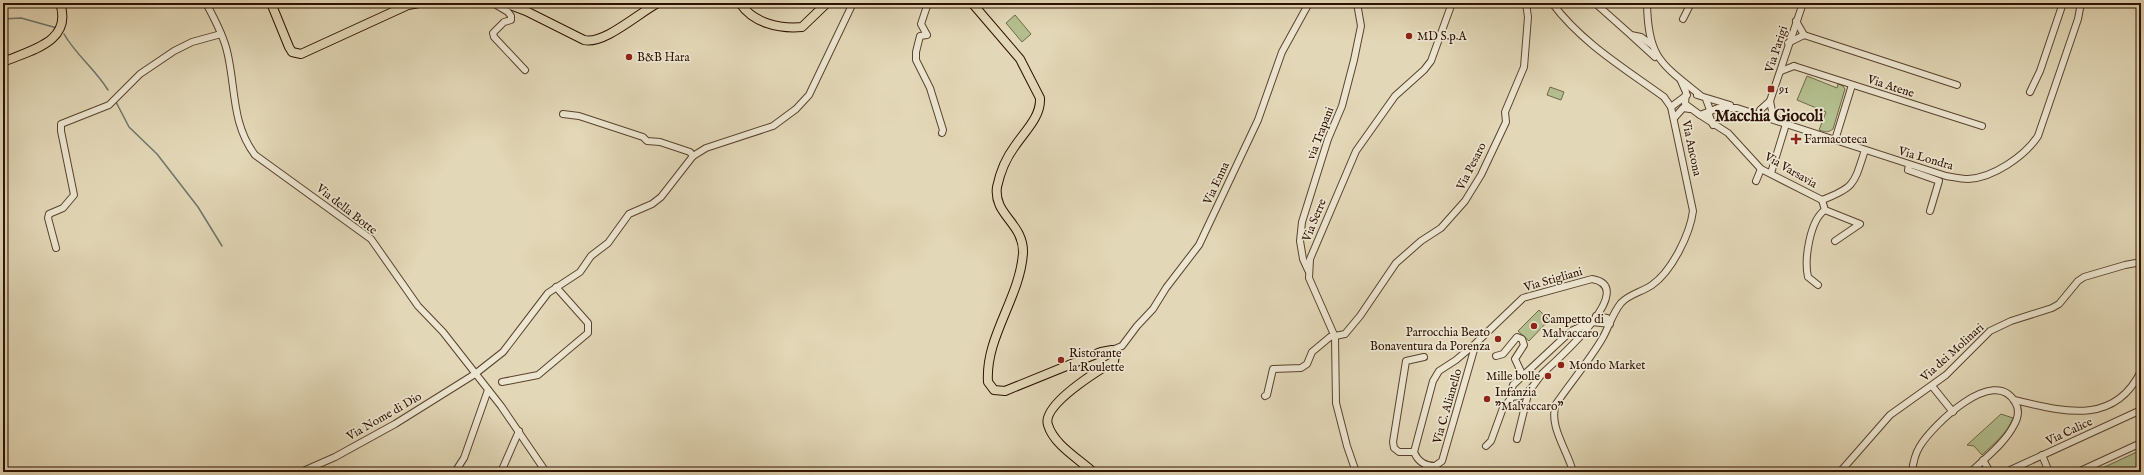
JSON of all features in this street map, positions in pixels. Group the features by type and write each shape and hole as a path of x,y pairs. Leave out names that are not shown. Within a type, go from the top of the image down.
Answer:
{"main road":[{"path":"3,62 53,39 58,34 64,20 60,3"},
{"path":"271,3 289,48 292,52 301,54 408,5 419,3"},
{"path":"505,3 588,41 605,36 630,20 646,4 658,3"},
{"path":"740,3 748,14 757,19 789,28 802,28 827,3"},
{"path":"972,3 1020,59 1040,98 1036,116 1009,155 1001,173 997,188 1001,208 1021,236 1022,254 1017,283 989,360 987,377 989,385 994,390 1005,391 1102,352 1112,350 1115,356 1114,361 1072,390 1050,412 1047,419 1048,426 1058,440 1093,472"}],"street":[{"name":"Via della Botte","path":"206,3 221,34 227,52 236,110 245,142 255,154 370,239 418,306 443,332 520,432 546,472"},
{"path":"493,3 512,16 511,20 497,27 494,37 525,70"},
{"path":"562,114 597,122 644,137 647,142 660,142 690,152 693,156 706,148 773,126 796,109 809,96 853,3"},
{"path":"928,3 921,24 927,35 920,36 916,58 930,88 943,130 942,133"},
{"name":"Via Enna","path":"1112,350 1122,346 1137,326 1153,309 1166,288 1199,245 1258,120 1282,52 1309,3"},
{"name":"via Trapani","path":"1308,270 1303,259 1300,241 1302,222 1328,139 1342,106 1354,60 1361,26 1358,3"},
{"name":"Via Serre","path":"1308,270 1310,258 1356,151 1395,96 1424,70 1431,61 1452,3"},
{"name":"Via Pesaro","path":"1265,396 1267,395 1273,369 1304,367 1312,352 1330,337 1345,334 1360,316 1396,263 1421,241 1441,228 1465,201 1482,175 1506,122 1506,112 1524,67 1528,17 1526,3"},
{"name":"Via Ancona","path":"1552,3 1574,29 1594,48 1664,97 1671,107 1674,117 1692,197 1692,218 1675,258 1665,273 1652,285 1626,298 1609,321"},
{"path":"1595,3 1660,60 1681,81 1700,96"},
{"path":"1647,3 1648,28 1652,46 1660,60"},
{"path":"1683,19 1691,3"},
{"name":"Via Parigi","path":"1770,101 1802,3"},
{"path":"2030,92 2056,27 2063,3"},
{"name":"Via Londra","path":"1762,118 1783,123 1946,176 1976,177 2006,164 2031,146 2041,130 2078,19 2081,3"},
{"path":"1788,43 1804,35 1796,21"},
{"path":"1641,37 1648,28"},
{"path":"56,248 48,218 49,214 63,208 74,194 60,131 61,124 110,105 140,74 174,50 192,42 221,34"},
{"path":"1631,35 1641,37 1652,46"},
{"name":"Via Atene","path":"1804,35 1958,85"},
{"path":"1780,71 1794,66 1786,55"},
{"name":"Via Atene","path":"1794,66 1982,126"},
{"path":"1681,81 1686,92 1683,97 1686,108"},
{"path":"1835,140 1852,85"},
{"path":"1671,107 1683,97 1692,93 1762,118 1762,108"},
{"path":"1664,97 1683,97"},
{"path":"1706,99 1710,110 1709,115 1714,126"},
{"path":"1749,113 1762,108 1770,101"},
{"path":"1770,101 1772,112"},
{"path":"1671,107 1686,108 1700,115 1714,126"},
{"path":"1700,115 1710,110 1725,107 1737,108"},
{"path":"1674,117 1686,108"},
{"path":"1762,108 1772,112 1783,123 1770,173"},
{"name":"Via Varsavia","path":"1714,126 1728,134 1762,169 1822,200"},
{"path":"1825,210 1822,200 1839,194 1855,182 1865,150"},
{"name":"Via Nome di Dio","path":"301,472 335,457 395,424 475,374 503,352 548,293 580,272 590,256 608,243 629,214 652,204 660,197 693,156"},
{"path":"1909,165 1908,170 1939,182 1930,211"},
{"path":"1756,181 1762,169"},
{"path":"1825,210 1860,224 1835,241"},
{"path":"1818,285 1808,277 1808,245 1819,214 1825,210"},
{"name":"Via dei Molinari","path":"1840,472 1849,464 1880,424 1890,415 1932,386 1955,367 1990,331 2011,321 2052,308 2059,304 2078,281 2084,278 2125,264 2141,262"},
{"path":"1308,270 1309,278 1335,337 1336,403 1347,446 1356,472"},
{"name":"Via Stigliani","path":"1414,452 1433,381 1439,371 1456,360 1476,343 1523,298 1582,281 1598,280 1606,287 1607,299 1601,311 1536,380 1528,394 1517,439"},
{"path":"502,382 538,375 588,333 588,323 556,287"},
{"path":"1601,311 1609,321"},
{"path":"1513,396 1511,392 1513,386 1574,330 1594,319 1609,321"},
{"path":"1594,319 1605,333"},
{"path":"1599,324 1609,321"},
{"path":"1572,471 1554,421 1554,410 1556,404 1605,333 1609,321"},
{"path":"1574,330 1578,336"},
{"path":"1496,356 1503,354 1517,337 1522,339 1524,345 1515,359 1523,376"},
{"name":"Via C. Alianello","path":"1414,452 1416,459 1422,464 1435,466 1442,461 1476,343"},
{"path":"1414,452 1399,452 1394,448 1393,442 1406,361 1424,357"},
{"path":"1912,472 1914,456 1920,446 1953,412 1976,395 1990,389 2002,390 2014,400 2052,410 2076,412 2095,410 2120,398 2137,380 2141,371"},
{"path":"1932,386 1953,412"},
{"path":"455,472 464,458 488,390"},
{"path":"1513,396 1519,398 1528,394"},
{"path":"1486,446 1491,442 1503,408 1513,396"},
{"path":"1971,472 2015,424 2018,409 2014,400"},
{"name":"Via Calice","path":"2006,472 2141,410"},
{"path":"501,472 520,432"},
{"path":"2078,472 2141,443"},
{"path":"2042,456 2049,472"},
{"path":"1983,460 1990,472"}],"green space":[{"path":"1015,15 1031,34 1022,42 1006,23"},
{"path":"1807,76 1837,88 1838,84 1843,86 1845,89 1833,129 1828,132 1819,130 1826,112 1797,100"},
{"path":"1550,87 1564,92 1561,100 1547,95"},
{"name":"Campetto di Malvaccaro","path":"1539,310 1549,320 1529,341 1518,331"},
{"path":"2001,414 2013,418 2003,434 1982,455 1974,446 1967,445"},
{"path":"2141,450 2141,472 2094,472"}],"waterway":[{"path":"3,19 21,18 57,28"},
{"path":"64,34 74,49 103,82 108,90"},
{"path":"116,102 129,127 157,154 198,207 222,246"}],"place":[{"name":"MD S.p.A","path":"1409,36"},
{"name":"B&B Hara","path":"629,57"},
{"name":"91","path":"1771,89"},
{"name":"Farmacoteca","path":"1796,139"},
{"name":"Campetto di Malvaccaro","path":"1534,326"},
{"name":"Parrocchia Beato Bonaventura da Porenza","path":"1498,339"},
{"name":"Ristorante la Roulette","path":"1061,360"},
{"name":"Mondo Market","path":"1561,365"},
{"name":"Mille bolle","path":"1548,376"},
{"name":"Infanzia \"Malvaccaro\"","path":"1487,399"}],"district":[{"name":"Macchia Giocoli","path":"1769,115"}]}
